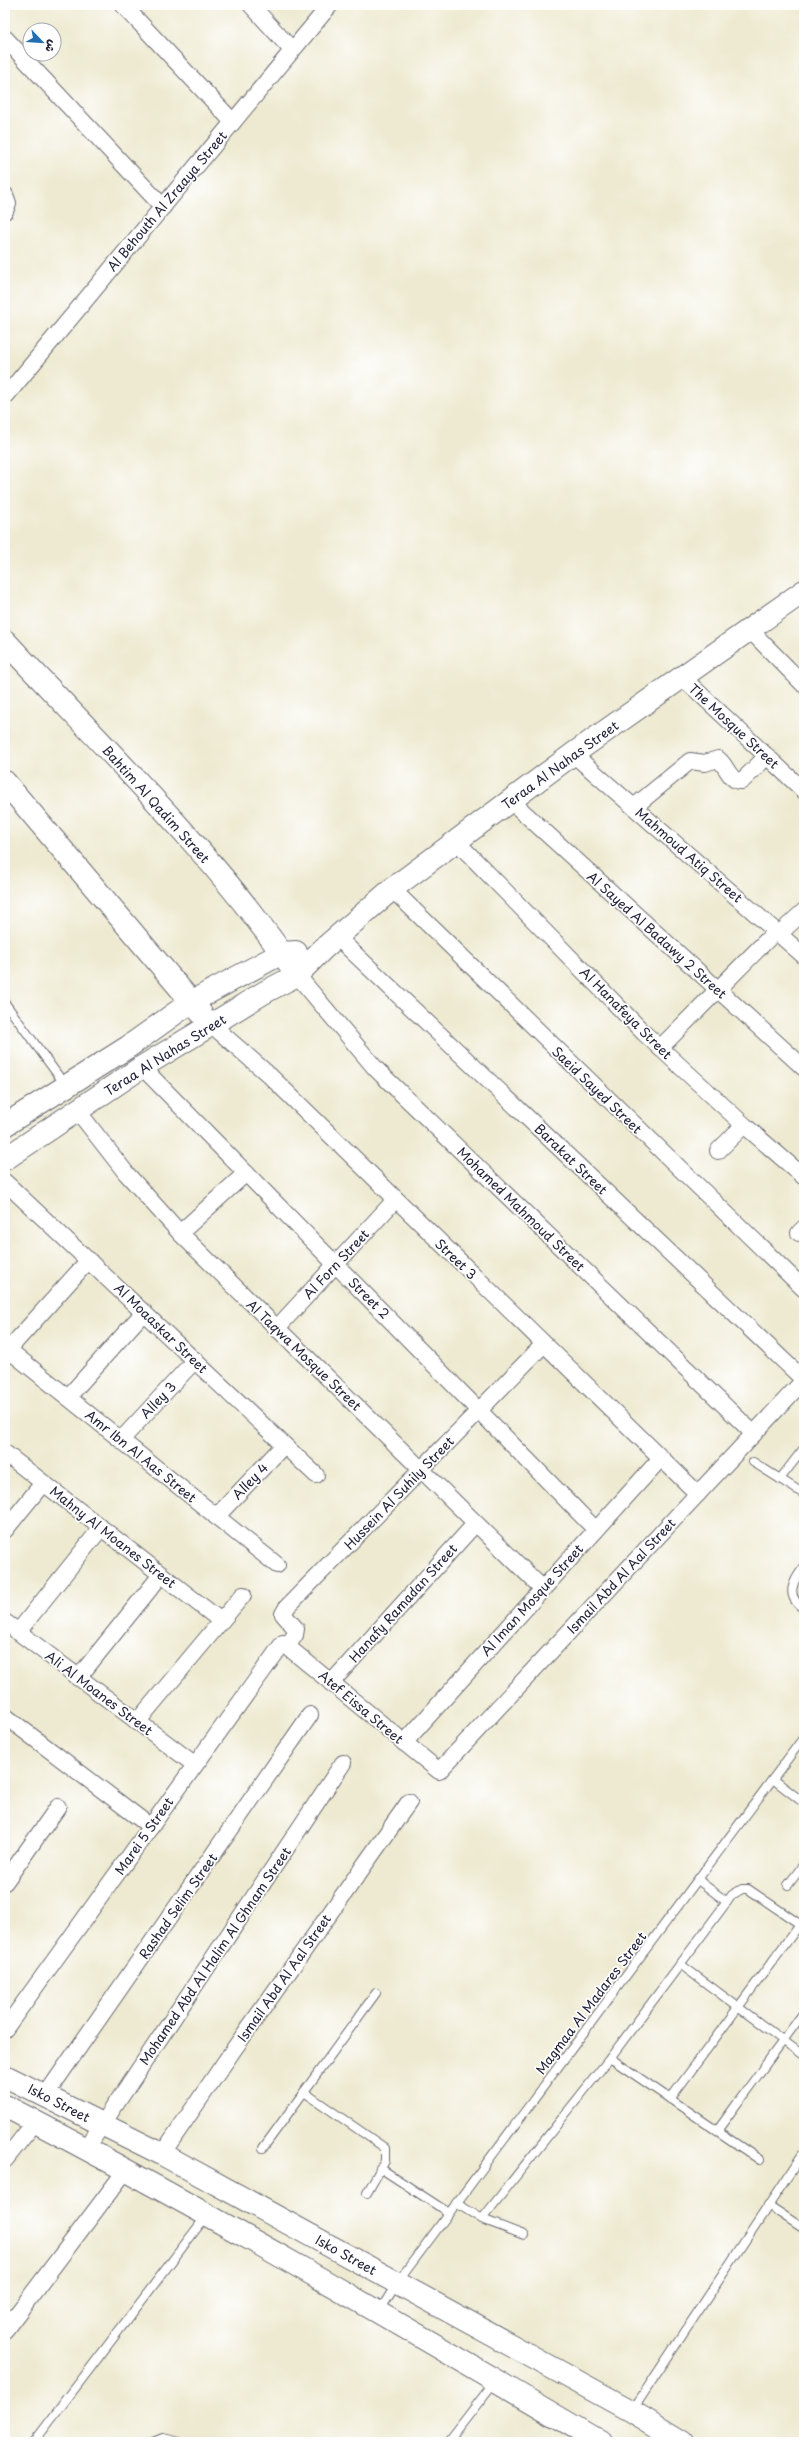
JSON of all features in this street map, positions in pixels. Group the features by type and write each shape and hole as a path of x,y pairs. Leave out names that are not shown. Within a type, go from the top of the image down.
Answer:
{"main road":[{"name":"Teraa Al Nahas Street","path":"5,1159 142,1067 213,1026 265,992 297,975 330,943 392,889 573,754 804,591"},
{"name":"Bahtim Al Qadim Street","path":"5,641 191,841 282,953 297,975"},
{"path":"5,782 213,1026"},
{"name":"Teraa Al Nahas Street","path":"5,1125 67,1087 191,1002 282,953 330,943"},
{"name":"Isko Street","path":"5,2076 162,2154 631,2411 682,2442"},
{"path":"5,2106 126,2170 379,2312 600,2442"}],"street":[{"path":"123,5 233,122"},
{"path":"251,5 292,50"},
{"name":"Al Behouth Al Zraaya Street","path":"5,397 330,5"},
{"path":"5,38 163,207"},
{"path":"749,629 804,685"},
{"name":"The Mosque Street","path":"682,677 804,791"},
{"name":"Mahmoud Atiq Street","path":"573,754 804,956"},
{"path":"634,807 690,761 705,763 718,759 733,779 738,782 742,781 767,756"},
{"name":"Al Sayed Al Badawy 2 Street","path":"511,801 804,1068"},
{"name":"Al Hanafeya Street","path":"456,841 660,1048 744,1125 804,1177"},
{"name":"Saeid Sayed Street","path":"392,889 804,1289"},
{"path":"660,1048 777,933 804,911"},
{"name":"Barakat Street","path":"330,943 804,1380"},
{"name":"Mohamed Mahmoud Street","path":"297,975 376,1069 754,1434"},
{"name":"Street 3","path":"213,1026 268,1075 698,1494"},
{"name":"Street 2","path":"142,1067 596,1530"},
{"name":"Al Taqwa Mosque Street","path":"77,1110 126,1173 180,1233 475,1524 543,1588"},
{"path":"718,1151 744,1125"},
{"path":"180,1233 246,1173"},
{"name":"Al Moaaskar Street","path":"5,1182 316,1475"},
{"name":"Al Forn Street","path":"276,1329 395,1200"},
{"path":"6,1348 89,1260"},
{"path":"68,1397 144,1312"},
{"name":"Hussein Al Suhily Street","path":"285,1644 295,1635 296,1629 283,1614 287,1607 544,1344"},
{"name":"Amr Ibn Al Aas Street","path":"6,1348 277,1565"},
{"name":"Alley 3","path":"121,1440 195,1360"},
{"name":"Ismail Abd Al Aal Street","path":"439,1772 804,1380"},
{"name":"Alley 4","path":"216,1517 284,1445"},
{"name":"Mahny Al Moanes Street","path":"5,1453 221,1621"},
{"name":"Al Iman Mosque Street","path":"404,1743 661,1458"},
{"path":"5,1530 43,1483"},
{"name":"Hanafy Ramadan Street","path":"331,1682 475,1524"},
{"path":"18,1632 101,1528"},
{"path":"78,1678 161,1574"},
{"path":"137,1722 243,1595"},
{"name":"Ali Al Moanes Street","path":"5,1622 194,1764"},
{"name":"Atef Eissa Street","path":"285,1644 439,1772"},
{"name":"Marei 5 Street","path":"5,2029 151,1827 194,1764 285,1644"},
{"name":"Rashad Selim Street","path":"45,2096 310,1715"},
{"path":"5,1716 151,1827"},
{"name":"Mohamed Abd Al Halim Al Ghnam Street","path":"86,2149 343,1762"},
{"name":"Ismail Abd Al Aal Street","path":"162,2154 234,2048 409,1802"},
{"path":"5,1882 58,1807"},
{"path":"5,2160 35,2122"},
{"path":"5,2330 126,2170"}],"lane":[{"path":"5,1003 67,1087"},
{"path":"780,1479 804,1448"},
{"path":"753,1462 804,1494"},
{"path":"804,1567 793,1581 791,1592 795,1602 804,1609"},
{"name":"Magmaa Al Madares Street","path":"379,2312 397,2283 456,2203 804,1737"},
{"path":"773,1779 804,1803"},
{"path":"788,1885 804,1864"},
{"path":"698,1880 727,1902"},
{"path":"482,2219 610,2058 727,1902 737,1891 748,1890 802,1925 738,2007 670,2099"},
{"path":"680,1964 804,2056"},
{"path":"263,2148 376,1993"},
{"path":"717,2132 804,2012"},
{"path":"610,2058 760,2160"},
{"path":"304,2092 382,2145 386,2157 367,2193"},
{"path":"631,2411 804,2152"},
{"path":"380,2168 449,2213"},
{"path":"456,2203 482,2219 524,2236"},
{"path":"768,2205 804,2229"},
{"path":"34,2442 207,2215"},
{"path":"448,2442 496,2380"},
{"path":"153,2442 164,2438 180,2442"}]}
